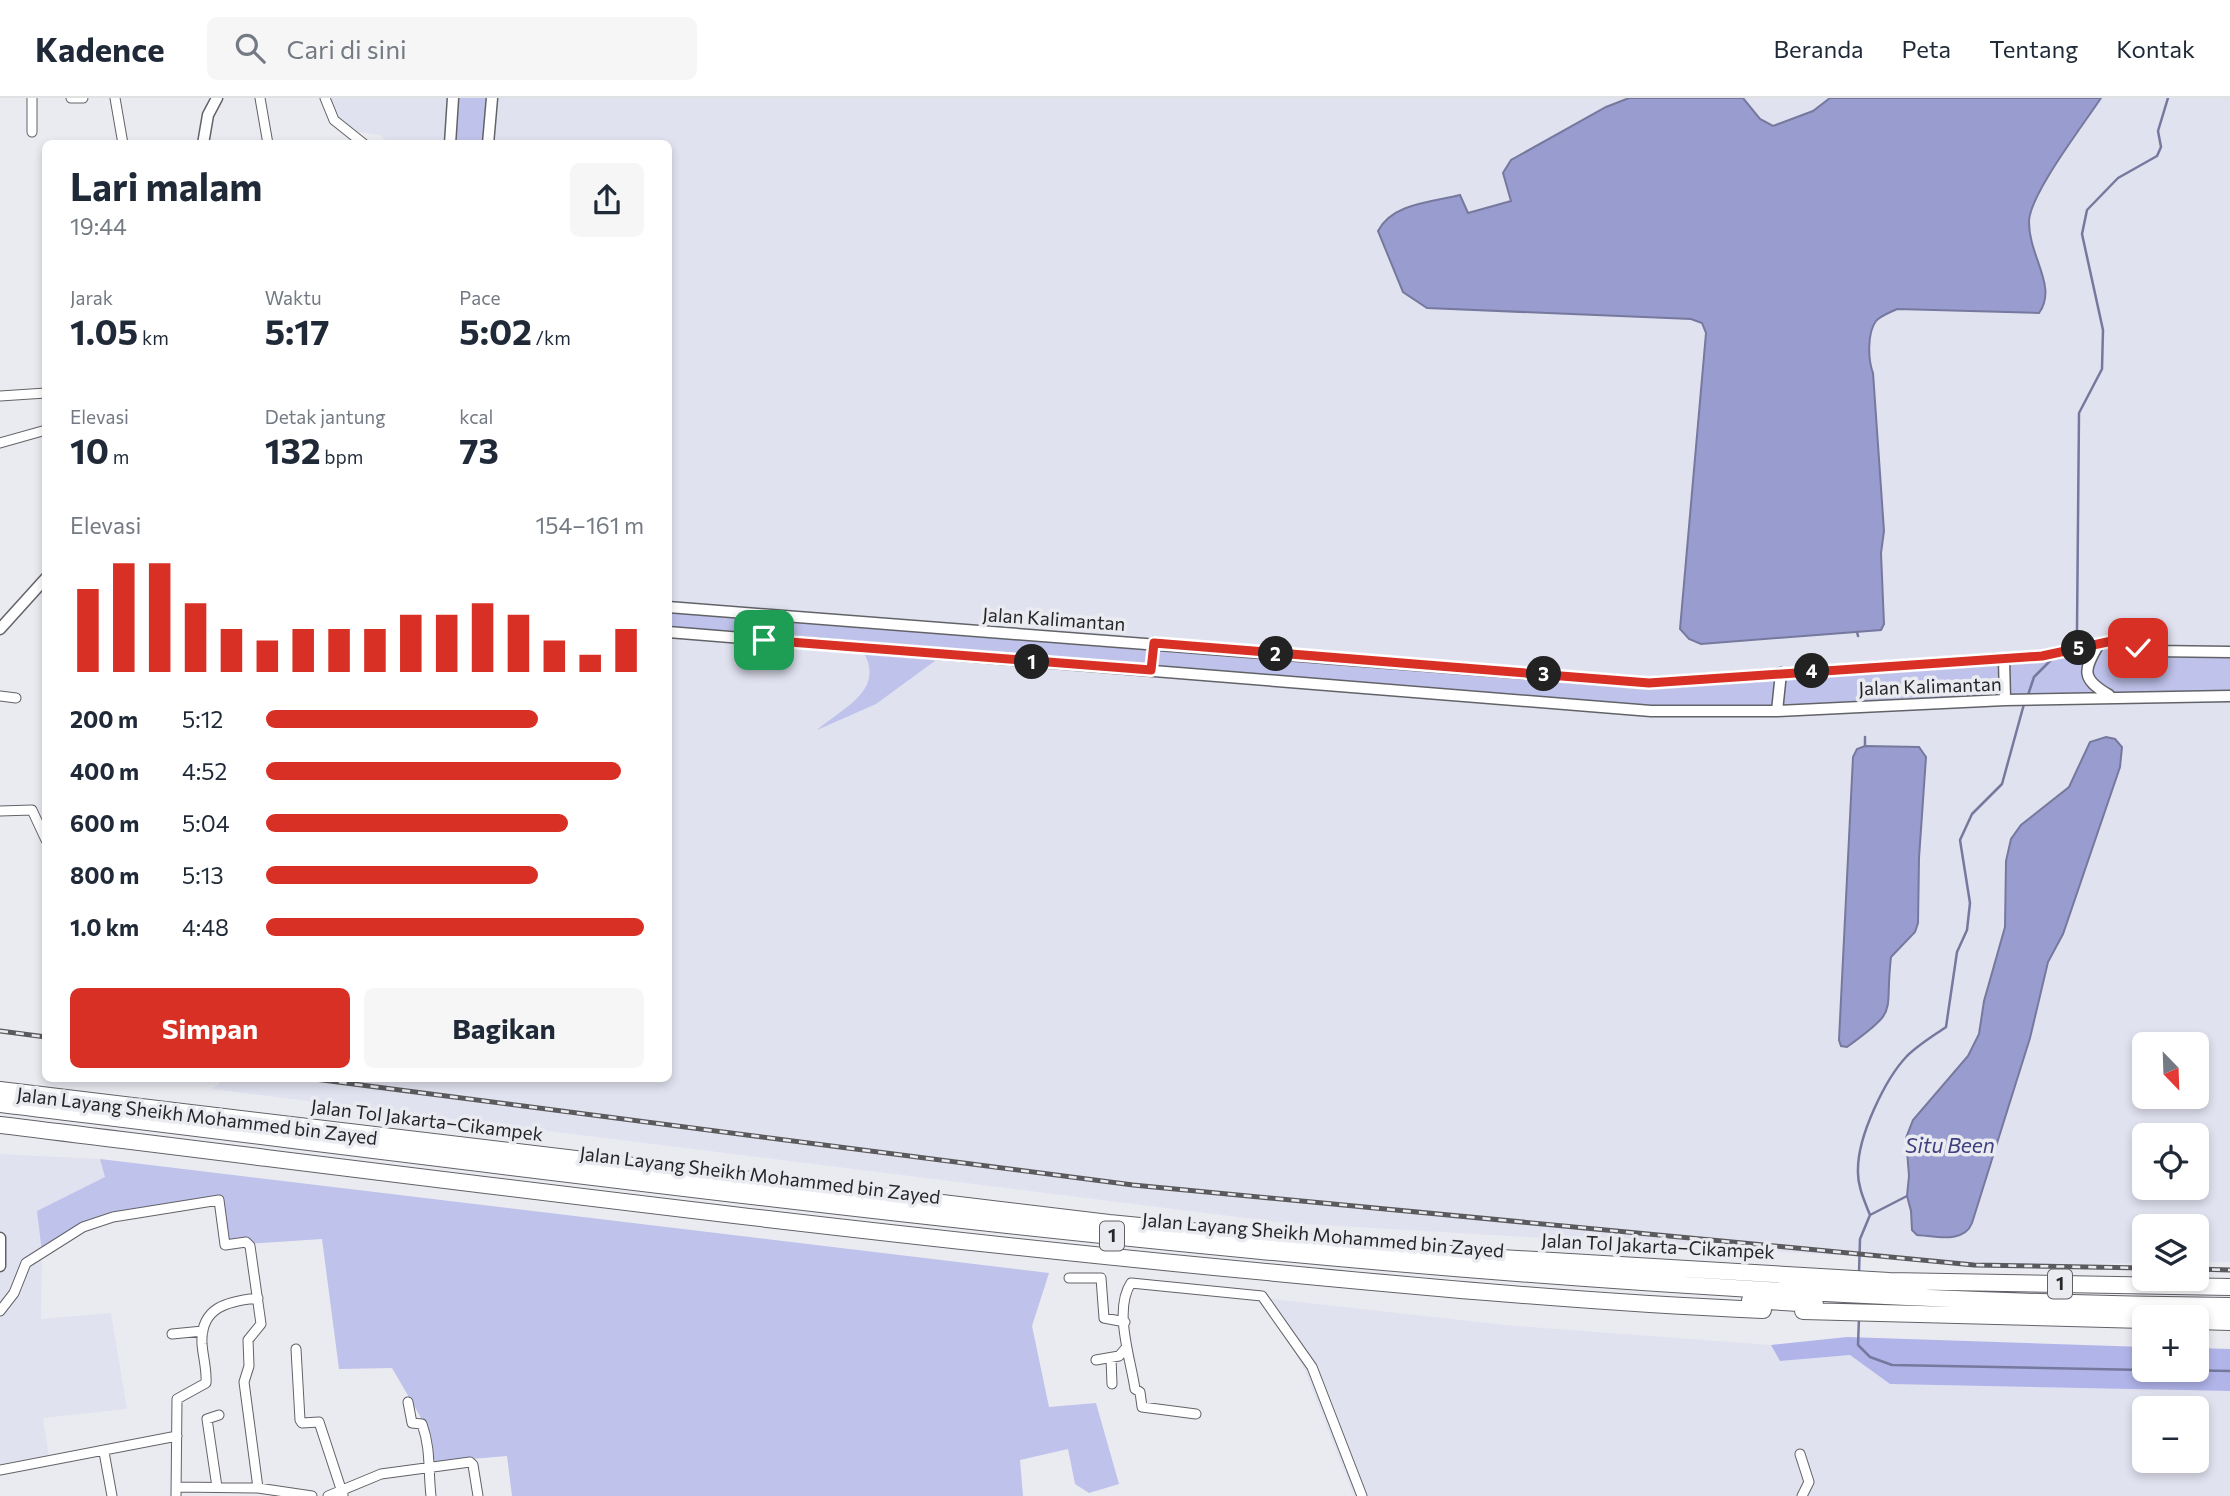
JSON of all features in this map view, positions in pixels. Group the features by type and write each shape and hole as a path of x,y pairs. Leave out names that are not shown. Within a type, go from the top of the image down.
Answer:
{"highway":[{"name":"Jalan Tol Jakarta–Cikampek","path":"0,1090 1109,1223 1485,1257 1889,1281 2230,1287"},
{"name":"Jalan Layang Sheikh Mohammed bin Zayed","path":"0,1104 1023,1228 1490,1273 1914,1300 2230,1306"},
{"name":"Jalan Layang Sheikh Mohammed bin Zayed","path":"0,1114 851,1217 1275,1262 1787,1303 2230,1316"},
{"name":"1","path":"0,1125 799,1223 1097,1256 1498,1291 1837,1312 2132,1320"},
{"path":"2209,1321 2230,1322"}],"street":[{"path":"32,98 32,132"},
{"path":"71,98 83,98"},
{"path":"115,98 121,140"},
{"path":"204,140 208,115 217,98"},
{"path":"260,98 267,140"},
{"path":"325,98 334,120 359,140"},
{"path":"450,140 453,98"},
{"path":"488,140 492,98"},
{"path":"0,396 42,393"},
{"path":"0,443 42,431"},
{"path":"0,629 42,582"},
{"name":"Jalan Kalimantan","path":"672,607 1649,683 2042,656 2118,641 2138,648 2181,653 2230,652"},
{"name":"Jalan Kalimantan","path":"672,632 1651,711 1777,710 2004,699 2019,701 2230,696"},
{"path":"1151,670 1154,643"},
{"path":"2099,644 2087,663 2087,676 2091,685 2111,697"},
{"path":"2004,659 2004,699"},
{"path":"1777,710 1781,673"},
{"path":"0,696 16,698"},
{"path":"0,811 32,810 42,831"},
{"path":"0,1311 14,1293 26,1263 83,1227 128,1214 219,1200 225,1245 246,1242 250,1246 258,1298 261,1324 248,1340 250,1366 244,1382 258,1488"},
{"path":"0,1238 0,1266"},
{"path":"1069,1278 1101,1278 1104,1318 1125,1322"},
{"path":"1196,1414 1143,1409 1140,1392 1135,1389 1132,1364 1125,1349 1125,1301 1131,1283 1262,1296 1312,1367 1363,1496"},
{"path":"258,1298 222,1303 211,1311 203,1331 206,1383 177,1399 177,1492 217,1487 258,1488 312,1496"},
{"path":"172,1334 203,1331"},
{"path":"296,1349 300,1420 302,1423 319,1422 342,1493"},
{"path":"1096,1360 1119,1356 1125,1349"},
{"path":"1111,1358 1112,1384"},
{"path":"408,1402 412,1423 423,1425 431,1455 428,1466 431,1496"},
{"path":"217,1487 207,1419 219,1415"},
{"path":"0,1470 177,1436"},
{"path":"104,1451 112,1496"},
{"path":"1800,1454 1809,1482 1802,1496"},
{"path":"328,1496 342,1493 381,1474 428,1466 472,1463 478,1496"}],"shaded area":[{"path":"327,98 2230,98 2230,1262 2209,1262 2209,1214 2132,1214 2132,1263 2007,1265 1287,1223 212,1089 221,1082 672,1082 672,140 386,140 380,135 338,129"},
{"path":"453,98 492,98 488,140 450,140"},
{"path":"672,607 1649,683 2004,659 2112,641 2138,648 2230,652 2230,694 1651,711 943,655 876,704 817,730 850,704 866,686 868,662 861,648 672,632"},
{"path":"0,1154 100,1159 106,1177 42,1252 41,1319 111,1313 127,1409 43,1418 50,1463 0,1469"},
{"path":"100,1159 1049,1273 1032,1326 1049,1407 1096,1403 1119,1484 1089,1493 1075,1484 1068,1449 1020,1460 1023,1496 512,1496 507,1456 435,1462 420,1416 392,1368 339,1369 322,1239 231,1245 222,1203 82,1226 42,1252 37,1211 105,1177"},
{"path":"1264,1298 1505,1325 1771,1345 1780,1361 1850,1355 1890,1384 2230,1391 2230,1496 1354,1496 1305,1371"},
{"path":"1847,1337 2132,1347 2132,1382 2209,1382 2209,1348 2230,1349 2230,1391 1890,1384 1850,1355 1780,1361 1771,1345"}],"water":[{"path":"1629,98 1743,98 1760,119 1773,126 1813,111 1830,98 2101,98 2047,178 2031,210 2030,235 2045,293 2039,313 1897,309 1880,317 1873,326 1869,354 1873,373 1884,531 1881,553 1884,624 1881,630 1701,644 1689,639 1680,629 1706,333 1702,323 1691,319 1427,308 1403,292 1378,231 1384,222 1414,205 1460,195 1468,213 1511,201 1503,173 1511,160 1606,107"},
{"name":"Situ Been","path":"2106,737 2115,739 2122,747 2120,767 2063,934 2048,962 2030,1038 1972,1223 1968,1230 1956,1236 1917,1235 1912,1230 1907,1196 1909,1176 1906,1138 1913,1120 1968,1056 1979,1034 1984,1001 2005,927 2006,861 2011,839 2021,825 2069,787 2090,742"},
{"path":"1865,746 1919,747 1926,757 1919,858 1918,923 1915,932 1891,957 1887,1010 1883,1017 1847,1047 1841,1046 1839,1040 1853,757 1857,749"}],"waterway":[{"path":"2065,646 2077,630 2079,413 2102,369 2103,330 2082,234 2087,210 2118,178 2157,156 2161,147 2158,131 2168,98"},
{"path":"1857,632 1858,636"},
{"path":"2028,695 2034,677 2053,658"},
{"path":"1859,1273 1860,1239 1870,1215 1858,1175 1863,1141 1874,1109 1899,1066 1916,1048 1946,1027 1957,952 1967,930 1970,903 1960,840 1972,814 2002,784 2024,704"},
{"path":"1865,737 1865,746"},
{"path":"1870,1215 1907,1196"},
{"path":"1859,1318 1858,1345 1870,1357 1892,1365 2132,1370"},
{"path":"2209,1371 2230,1371"}],"railway":[{"path":"0,1031 42,1036"},
{"path":"338,1082 1133,1185 1974,1265 2132,1268"},
{"path":"2209,1269 2230,1270"}],"route":[{"path":"764,640 1151,670 1154,643 1649,683 2042,656 2112,641 2124,642 2138,648"}]}
